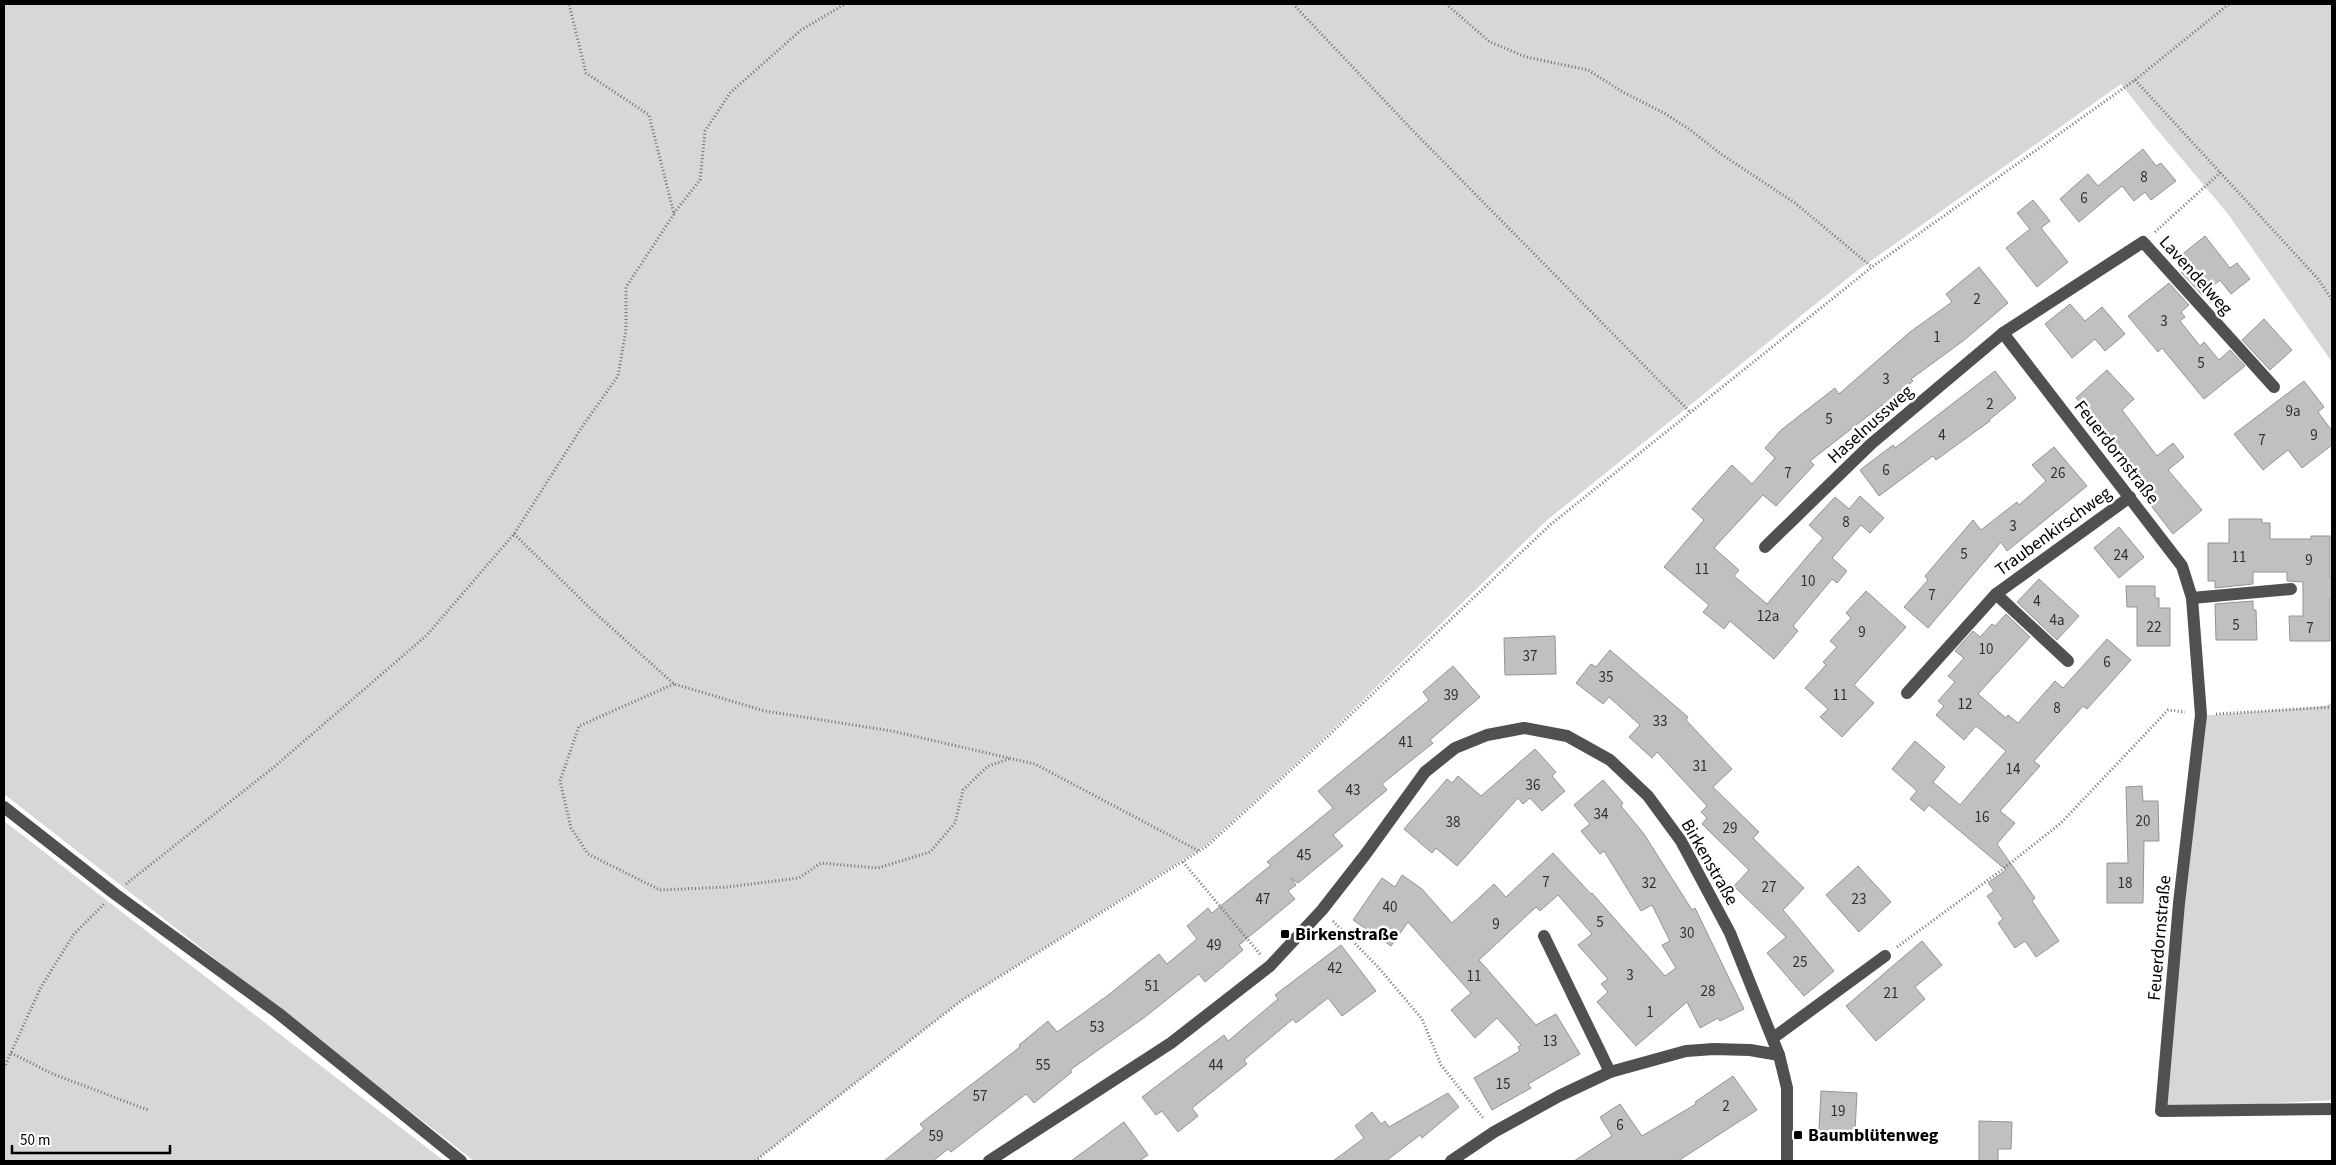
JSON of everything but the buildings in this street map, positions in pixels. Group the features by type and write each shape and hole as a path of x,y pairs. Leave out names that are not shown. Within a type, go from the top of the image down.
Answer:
{"street":[{"name":"Lavendelweg","path":"2004,333 2143,242 2274,387"},
{"name":"Feuerdornstraße","path":"2004,333 2182,566 2192,598 2201,715 2179,903 2161,1112 2332,1109"},
{"name":"Haselnussweg","path":"1765,547 1871,444 2004,333"},
{"name":"Traubenkirschweg","path":"1907,693 1996,594 2130,497"},
{"path":"2192,598 2291,590"},
{"name":"Traubenkirschweg","path":"1996,594 2068,660"},
{"name":"Birkenstraße","path":"989,1161 1171,1043 1270,966 1322,910 1365,855 1425,772 1455,748 1487,735 1524,728 1567,736 1610,760 1648,796 1681,841 1730,933 1779,1055 1787,1088 1787,1161"},
{"path":"4,807 278,1013 461,1161"},
{"path":"1544,936 1610,1072"},
{"path":"1773,1038 1885,956"},
{"path":"1451,1161 1494,1132 1559,1096 1610,1072 1686,1051 1732,1049 1779,1055"}],"path":[{"path":"569,4 586,73 649,114 674,214"},
{"path":"4,1068 41,987 74,934 116,893 274,767 426,635 514,534 582,427 618,376 626,329 626,287 674,214 700,180 705,131 730,92 801,30 845,4"},
{"path":"1292,4 1417,135 1690,412"},
{"path":"1446,4 1490,42 1526,57 1588,70 1623,92 1664,113 1721,154 1796,203 1872,267"},
{"path":"755,1161 961,1001 1200,851 1325,739 1550,526 1872,267 2135,80 2229,4"},
{"path":"2135,80 2319,280 2332,300"},
{"path":"2143,242 2221,172"},
{"path":"514,534 594,612 674,684 765,711 892,731 1035,764 1200,851"},
{"path":"674,684 579,726 560,780 571,828 588,854 660,890 727,887 799,878 821,863 878,868 930,852 955,823 962,790 988,766 1011,759"},
{"path":"1885,956 1999,872 2061,823 2168,710 2175,709 2201,715 2332,707"},
{"path":"1183,862 1270,966"},
{"path":"1322,910 1379,968 1422,1019 1440,1065 1494,1132"},
{"path":"11,1053 53,1074 148,1110"}],"shaded area":[{"path":"4,4 2332,4 2332,362 2228,214 2121,84 1858,270 1546,521 1324,738 1206,845 961,1001 755,1161 474,1161 4,794"},
{"path":"2332,702 2332,1100 2162,1110 2201,716 2326,706"},
{"path":"4,821 444,1161 4,1161"}],"place":[{"name":"Birkenstraße","path":"1285,934"},
{"name":"Baumblütenweg","path":"1798,1135"}]}
